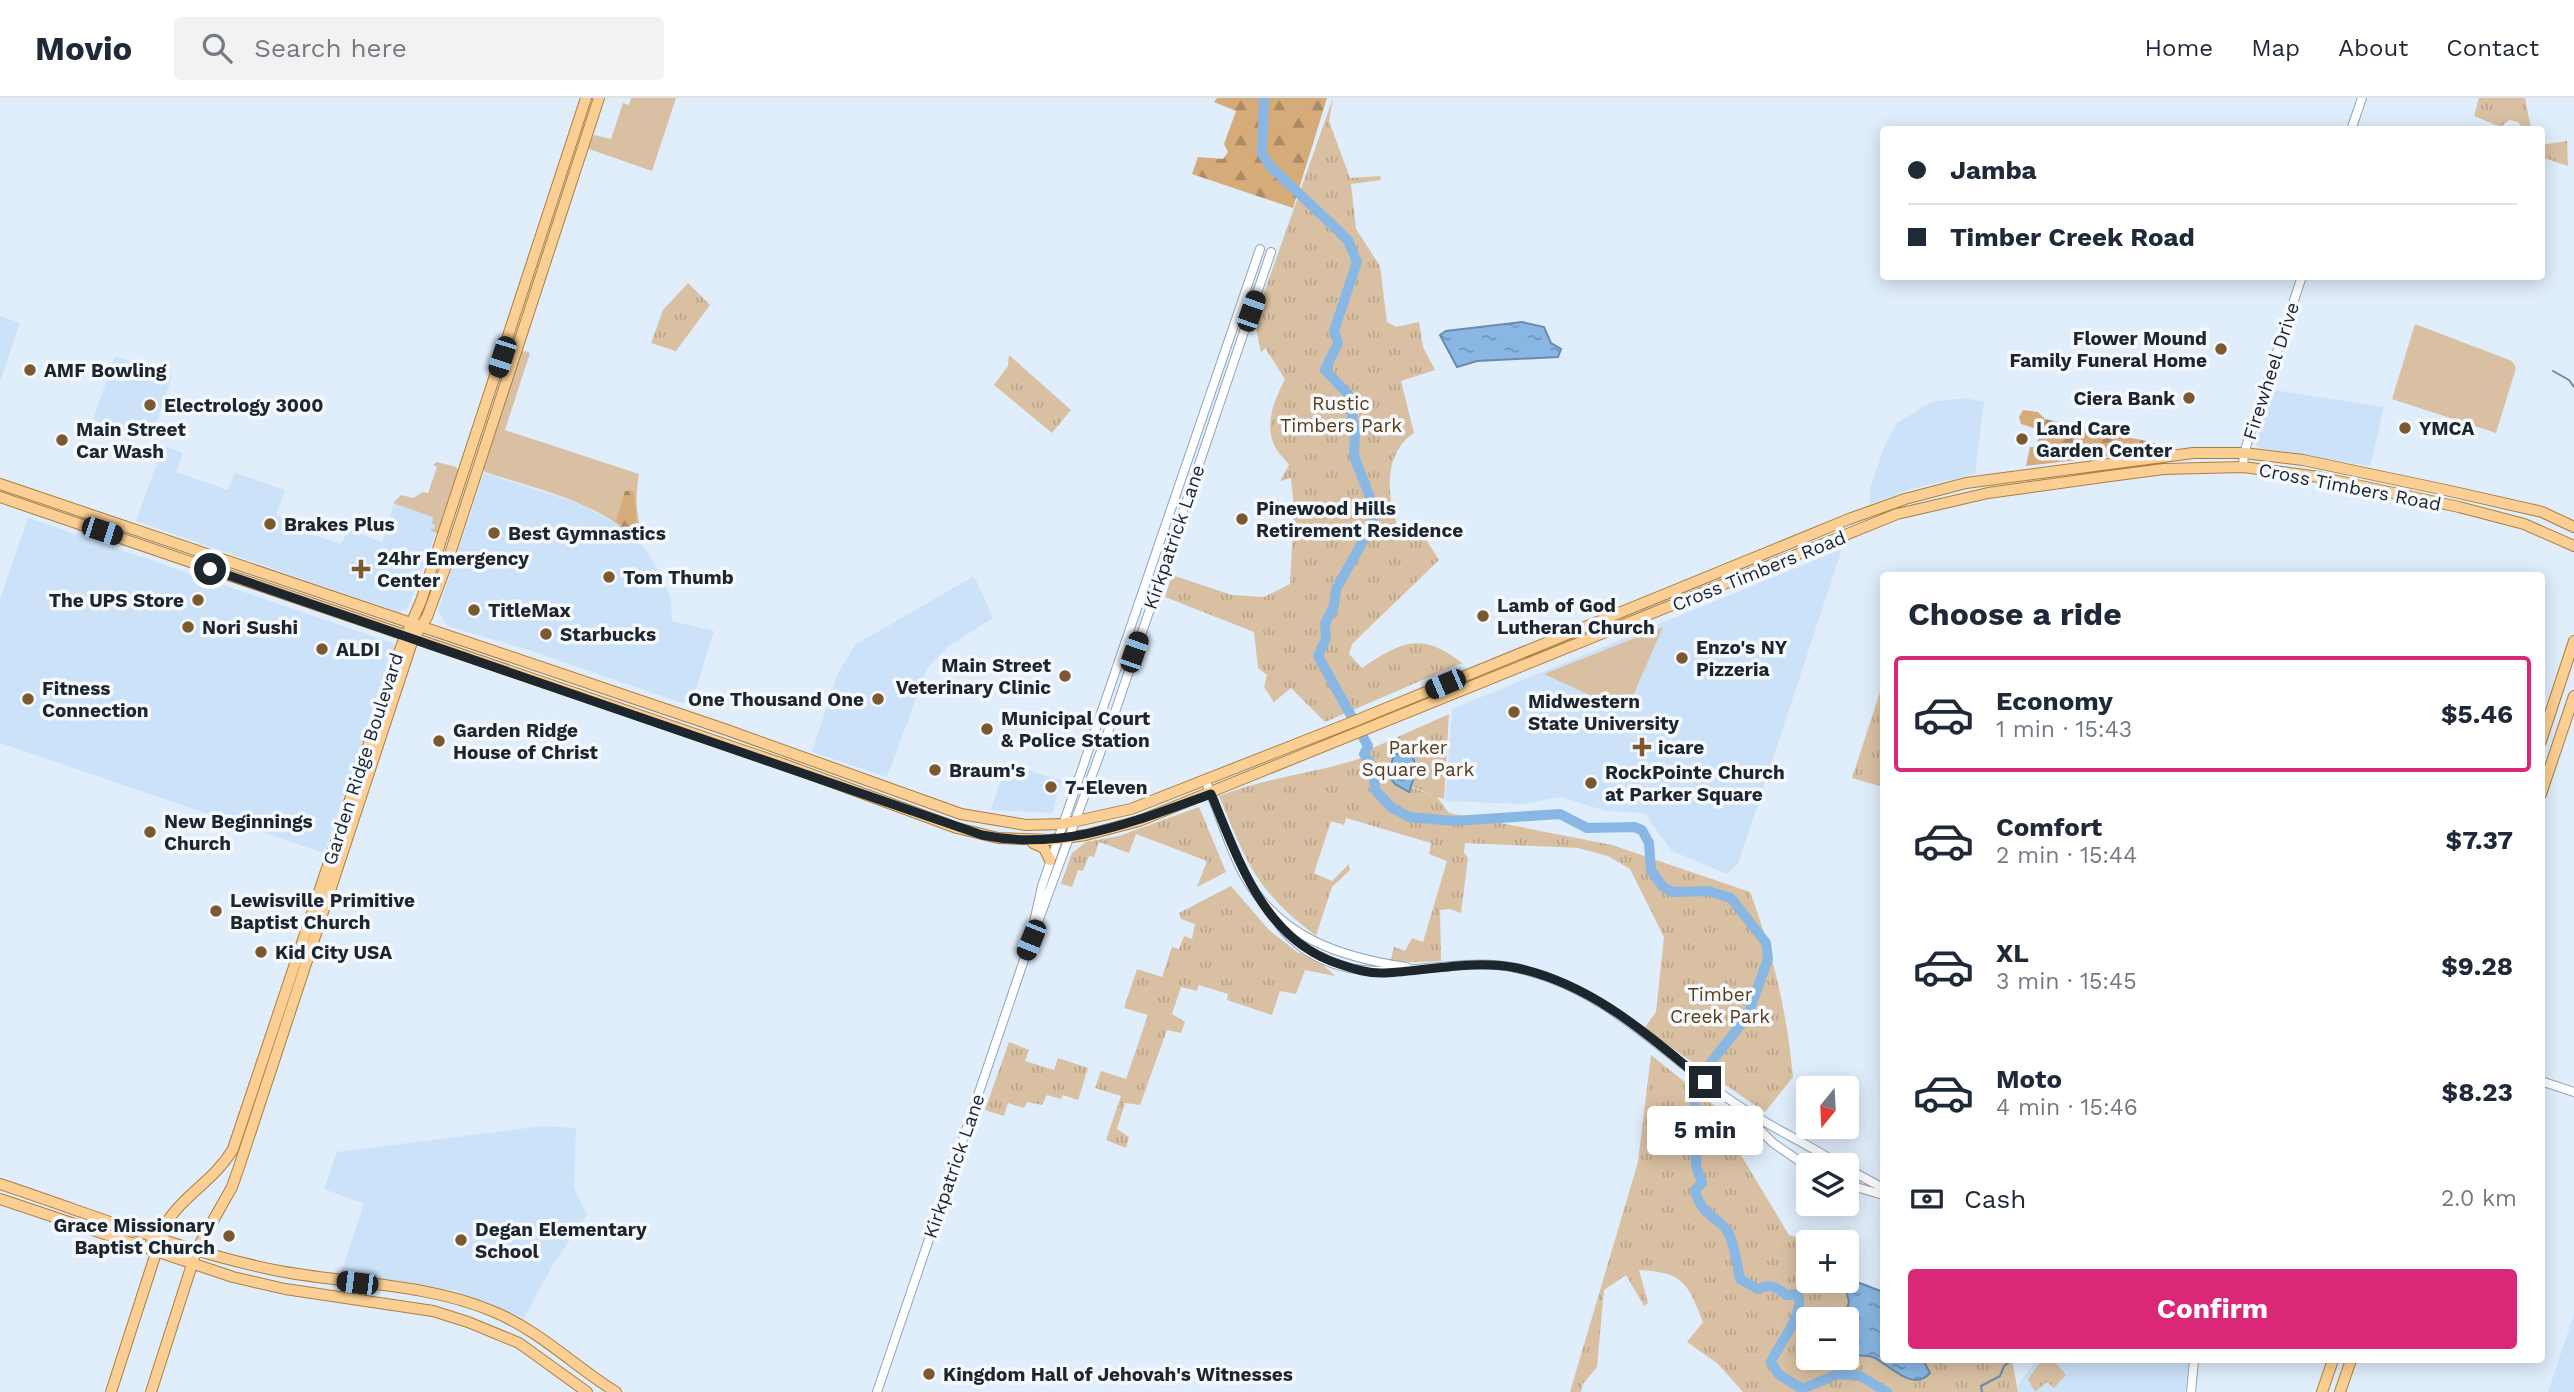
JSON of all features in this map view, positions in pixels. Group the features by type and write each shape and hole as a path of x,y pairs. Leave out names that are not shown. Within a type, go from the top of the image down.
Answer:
{"main road":[{"name":"Garden Ridge Boulevard","path":"409,638 411,624 586,98"},
{"path":"151,1392 197,1248 232,1187 409,638 422,628 477,472 599,98"},
{"name":"Cross Timbers Road","path":"4,486 938,805 985,819 1026,825 1063,824 1131,809 1905,499 1993,479 2193,453 2244,453 2351,470 2443,489 2542,512 2574,527"},
{"path":"465,467 477,472"},
{"name":"Cross Timbers Road","path":"2,498 933,819 982,835 1022,840 1069,838 1139,821 1897,514 1987,493 2151,471 2243,467 2319,477 2441,503 2524,524 2574,546"},
{"path":"2319,477 2349,477 2351,470"},
{"path":"2,498 4,486"},
{"path":"2441,503 2443,489"},
{"path":"264,587 268,575"},
{"path":"2545,729 2574,640"},
{"path":"1520,652 1525,666"},
{"path":"519,676 523,662"},
{"path":"591,700 595,687"},
{"path":"2545,782 2574,696"},
{"path":"814,776 818,764"},
{"name":"Garden Ridge Boulevard","path":"111,1392 161,1237 178,1207 215,1176 233,1149 366,769"},
{"path":"933,819 938,805"},
{"path":"1022,840 1044,848 1051,860"},
{"path":"0,1184 161,1237 277,1270 409,1289 461,1300 511,1320 557,1348 616,1392"},
{"path":"0,1199 193,1263 285,1289 414,1308 457,1318 519,1343 587,1392"},
{"path":"457,1318 461,1300"},
{"path":"2322,1392 2332,1363"},
{"path":"2340,1392 2350,1363"}],"street":[{"path":"2352,126 2362,98"},
{"name":"Kirkpatrick Lane","path":"1031,940 1042,886 1260,249"},
{"name":"Kirkpatrick Lane","path":"877,1392 1031,940 1112,721 1271,252"},
{"name":"Firewheel Drive","path":"2243,467 2244,453 2301,280"},
{"path":"1100,716 1112,721"},
{"path":"1205,780 1243,873 1284,931 1316,957 1367,972 1503,966 1566,983 1609,1005 1735,1104 1820,1153"},
{"path":"2545,1082 2574,1092"},
{"path":"1735,1104 1773,1143 1796,1159"},
{"path":"1859,1175 1880,1186"},
{"path":"1859,1188 1880,1194"},
{"path":"2191,1392 2194,1363"}],"shaded area":[{"path":"0,316 20,323 0,382"},
{"path":"115,356 172,376 151,439 93,420"},
{"path":"2273,390 2384,407 2370,466 2259,448 2256,444"},
{"path":"1964,398 1984,402 1975,474 1911,489 1870,504 1870,489 1885,445 1897,423 1931,402"},
{"path":"163,446 183,453 176,472 228,490 235,473 285,490 276,515 294,522 293,528 340,544 350,530 382,542 394,503 441,519 407,610 402,609 400,613 136,521"},
{"path":"484,473 581,504 634,534 651,558 671,598 672,621 714,631 693,698 682,703 526,649 447,626 438,611"},
{"path":"28,518 395,644 324,853 0,743 0,599"},
{"path":"1842,549 1738,864 1727,874 1672,851 1644,813 1606,811 1561,797 1523,804 1445,801 1452,709"},
{"path":"974,576 993,618 950,645 928,667 887,777 812,752 838,673 855,645"},
{"path":"1006,763 1062,781 1052,813 991,810"},
{"name":"Degan Elementary School","path":"543,1126 576,1128 574,1188 587,1215 552,1266 524,1318 453,1290 341,1273 364,1204 324,1189 337,1152"},
{"path":"2574,1314 2574,1392 2548,1392"},
{"path":"2034,1363 2189,1363 2185,1392 2018,1392 2017,1387"}],"green space":[{"path":"631,98 676,98 652,171 586,148 594,135 611,139 623,103 629,105"},
{"path":"1217,98 1327,98 1293,208 1192,174 1198,157 1223,159 1228,152 1224,144 1236,111 1214,102"},
{"name":"Rustic Timbers Park","path":"1333,98 1329,121 1350,178 1380,176 1381,180 1351,184 1356,229 1380,266 1387,322 1396,327 1419,322 1423,347 1435,370 1401,381 1414,433 1396,453 1390,491 1399,530 1409,534 1420,530 1439,560 1352,644 1349,654 1362,668 1400,647 1423,644 1448,653 1462,663 1325,722 1291,688 1274,702 1264,687 1267,675 1258,668 1254,632 1165,597 1172,575 1232,595 1264,597 1290,584 1294,509 1291,478 1280,481 1289,465 1274,445 1270,425 1275,401 1285,379 1265,348 1261,353 1256,328 1263,296"},
{"path":"2479,98 2525,98 2530,126 2521,126 2518,122 2509,120 2499,126 2474,116"},
{"path":"2567,141 2568,166 2545,158 2545,144"},
{"path":"688,283 710,305 676,351 651,343 663,310"},
{"path":"2415,324 2512,361 2516,368 2496,433 2392,399"},
{"path":"521,352 530,353 505,430 639,474 637,507 644,539 639,543 606,517 587,507 547,491 485,472 482,467"},
{"path":"1009,355 1071,410 1052,433 994,385 1008,366"},
{"path":"2023,410 2038,412 2045,419 2155,443 2154,451 2026,466 2030,447 2036,447 2041,430 2021,424 2019,417"},
{"path":"437,462 456,467 459,471 439,532 436,533 429,529 434,529 433,517 393,503 401,495 413,498 423,492 428,493 437,467 433,465"},
{"path":"625,491 634,491 637,526 625,529 616,521"},
{"path":"1663,627 1626,712 1544,674"},
{"path":"1880,692 1880,786 1852,778"},
{"name":"Timber Creek Park","path":"1449,714 1444,799 1437,797 1449,813 1612,845 1750,892 1778,983 1793,1077 1765,1112 1644,1029 1656,1012 1664,937 1630,869 1608,856 1578,848 1465,843 1464,853 1468,858 1461,913 1450,909 1440,910 1441,961 1390,963 1394,947 1405,951 1412,938 1423,942 1447,861 1429,854 1431,843 1346,818 1344,825 1331,821 1314,873 1332,881 1349,864 1350,870 1332,887 1316,936 1279,905 1266,890 1246,858 1219,796 1255,784 1364,757 1383,776 1434,796 1383,774 1364,752"},
{"path":"1199,807 1226,872 1197,887 1207,861 1136,834 1129,853 1099,842 1094,857 1089,856 1083,871 1078,870 1072,887 1061,884 1072,853 1086,842 1119,836"},
{"path":"1231,886 1269,930 1297,952 1316,959 1335,976 1305,970 1296,994 1280,991 1272,1015 1227,1000 1228,994 1199,985 1197,991 1181,987 1172,1014 1185,1022 1181,1033 1167,1030 1140,1105 1125,1103 1117,1129 1129,1137 1126,1148 1106,1140 1121,1096 1095,1088 1101,1071 1126,1079 1148,1015 1124,1008 1137,969 1162,977 1172,947 1179,949 1184,936 1192,939 1195,924 1181,919 1179,913"},
{"path":"1009,1042 1029,1050 1025,1061 1054,1070 1058,1058 1088,1068 1078,1100 1063,1095 1061,1099 1047,1095 1042,1105 1027,1102 1024,1108 1008,1103 1004,1116 985,1110"},
{"path":"1651,1055 1742,1128 1736,1147 1789,1235 1796,1237 1796,1293 1859,1291 1880,1298 1880,1363 2013,1363 2018,1392 1743,1392 1717,1363 1687,1342 1703,1322 1688,1289 1675,1277 1665,1273 1639,1270 1648,1303 1644,1306 1626,1275 1604,1290 1597,1367 1583,1384 1581,1392 1570,1392 1638,1162"},
{"path":"2040,1363 2056,1363 2066,1375 2054,1388 2047,1382 2035,1392 2028,1379"}],"water":[{"path":"1522,322 1544,327 1551,343 1561,349 1558,357 1477,361 1457,367 1440,335 1446,331"},
{"path":"1409,747 1417,769 1409,792 1395,784 1388,775 1394,755"},
{"path":"1859,1283 1880,1291 1880,1361 1859,1356 1859,1307 1848,1307 1847,1293 1859,1293"},
{"path":"1883,1363 1925,1363 1930,1373 1917,1380 1910,1379"}],"waterway":[{"path":"1264,98 1262,154 1271,167 1348,240 1357,262 1334,331 1338,343 1325,370 1348,394 1355,431 1354,456 1375,510 1371,527 1336,589 1334,606 1325,624 1326,638 1318,656 1368,746 1364,754 1370,763 1376,791 1392,808 1410,817 1454,821 1560,814 1587,828 1634,827 1642,830 1649,843 1651,870 1663,887 1673,892 1708,891 1731,898 1766,943 1768,959 1747,1017 1694,1084 1696,1166 1702,1183 1695,1190 1701,1206 1729,1234 1740,1279 1758,1289 1770,1286 1786,1295 1798,1294 1795,1320 1771,1362 1778,1374 1802,1389 1838,1374 1860,1376 1887,1392"},
{"path":"2553,371 2569,380 2574,387"},
{"path":"1982,1392 1981,1386 2000,1376 2008,1363"}],"place":[{"name":"Flower Mound Family Funeral Home","path":"2221,349"},
{"name":"AMF Bowling","path":"30,370"},
{"name":"Ciera Bank","path":"2189,398"},
{"name":"Electrology 3000","path":"150,405"},
{"name":"YMCA","path":"2405,428"},
{"name":"Land Care Garden Center","path":"2022,439"},
{"name":"Main Street Car Wash","path":"62,440"},
{"name":"Pinewood Hills Retirement Residence","path":"1242,519"},
{"name":"Brakes Plus","path":"270,524"},
{"name":"Best Gymnastics","path":"494,533"},
{"name":"24hr Emergency Center","path":"361,569"},
{"name":"Tom Thumb","path":"609,577"},
{"name":"The UPS Store","path":"198,600"},
{"name":"TitleMax","path":"474,610"},
{"name":"Lamb of God Lutheran Church","path":"1483,616"},
{"name":"Nori Sushi","path":"188,627"},
{"name":"Starbucks","path":"546,634"},
{"name":"ALDI","path":"322,649"},
{"name":"Enzo's NY Pizzeria","path":"1682,658"},
{"name":"Main Street Veterinary Clinic","path":"1065,676"},
{"name":"Fitness Connection","path":"28,699"},
{"name":"One Thousand One","path":"878,699"},
{"name":"Midwestern State University","path":"1514,712"},
{"name":"Municipal Court & Police Station","path":"987,729"},
{"name":"Garden Ridge House of Christ","path":"439,741"},
{"name":"icare","path":"1642,747"},
{"name":"Braum's","path":"935,770"},
{"name":"RockPointe Church at Parker Square","path":"1591,783"},
{"name":"7-Eleven","path":"1051,787"},
{"name":"New Beginnings Church","path":"150,832"},
{"name":"Lewisville Primitive Baptist Church","path":"216,911"},
{"name":"Kid City USA","path":"261,952"},
{"name":"Grace Missionary Baptist Church","path":"229,1236"},
{"name":"Degan Elementary School","path":"461,1240"},
{"name":"Kingdom Hall of Jehovah's Witnesses","path":"929,1374"}],"route":[{"path":"210,569 783,764 982,835 1022,840 1079,836 1115,829 1211,794 1248,881 1267,908 1273,912 1277,922 1298,944 1316,957 1375,973 1416,968 1495,965 1516,968 1566,983 1609,1005 1705,1082"}],"park label":[{"name":"Parker Square Park","path":"1418,758"}]}
